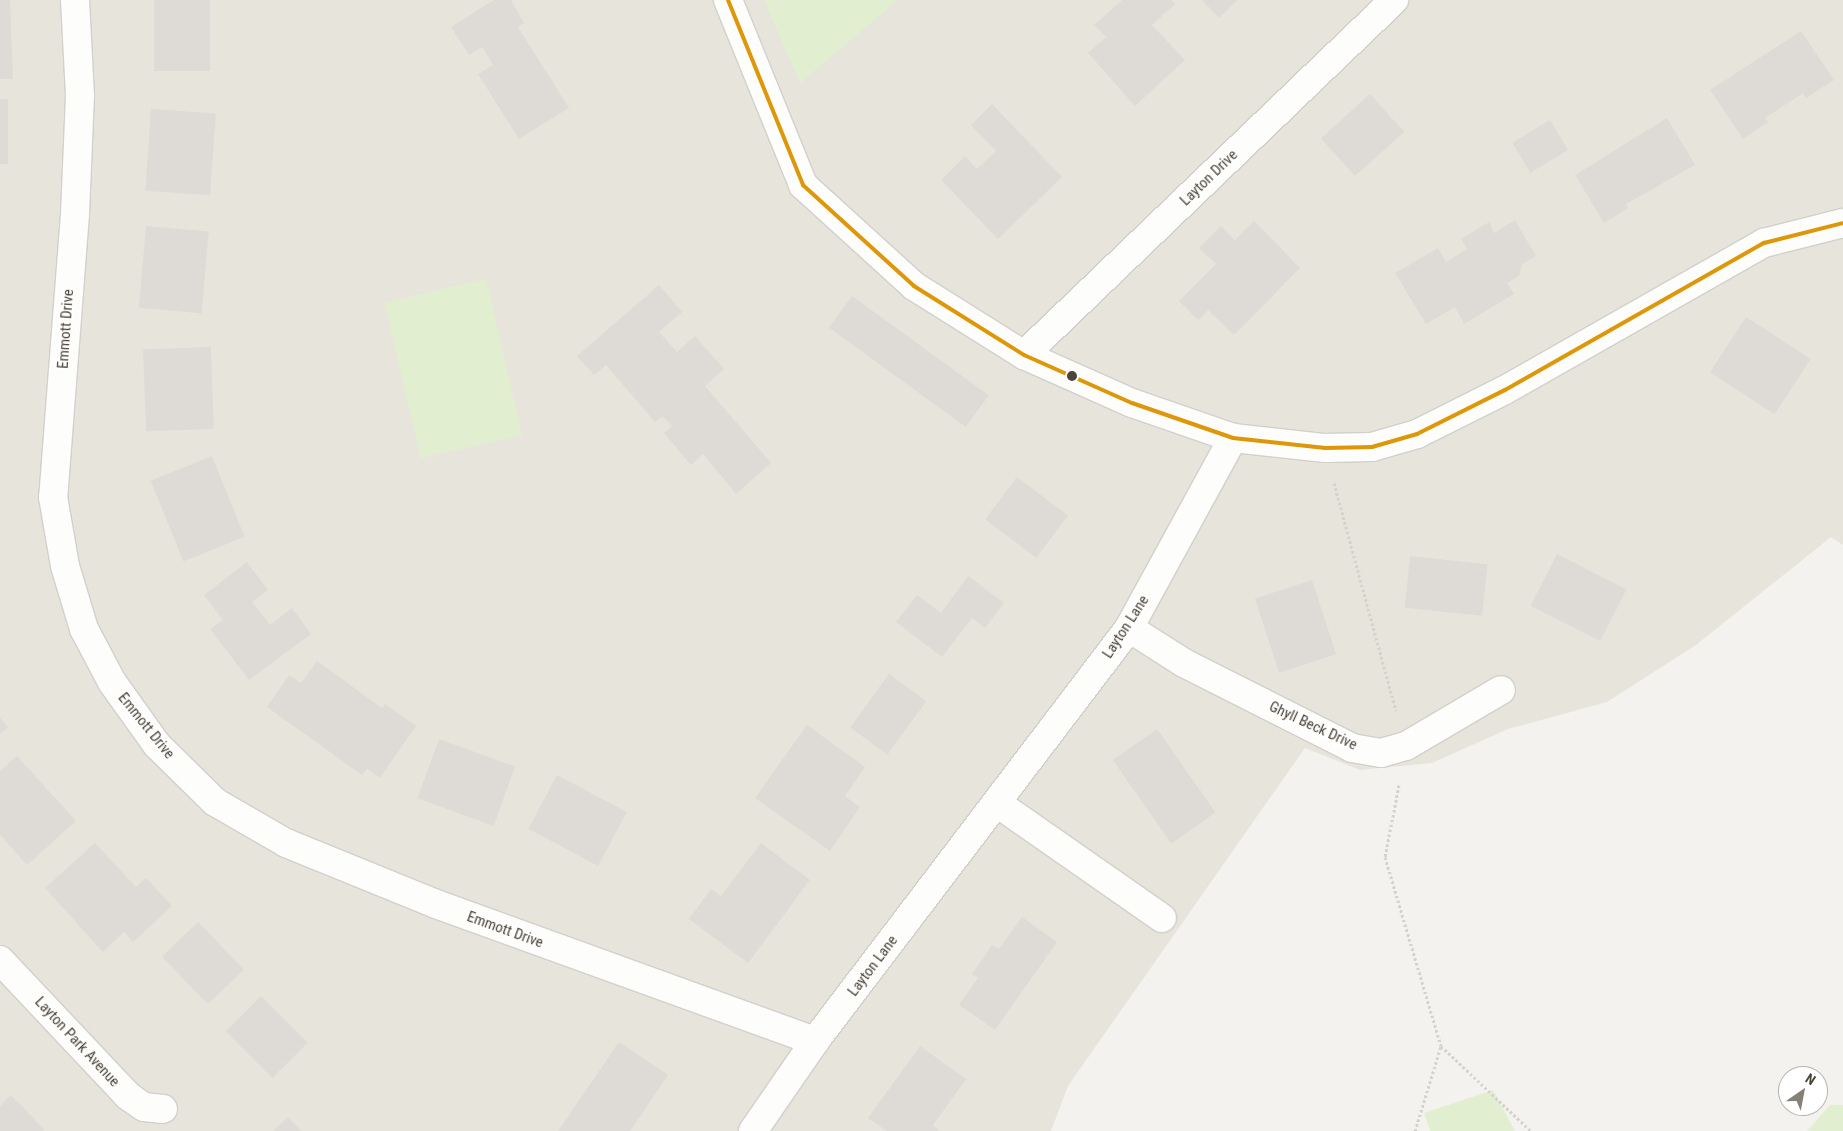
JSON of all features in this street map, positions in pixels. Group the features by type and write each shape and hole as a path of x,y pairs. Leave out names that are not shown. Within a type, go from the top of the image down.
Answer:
{"street":[{"name":"Emmott Drive","path":"75,0 80,105 53,497 66,566 84,629 112,682 157,745 215,802 286,843 446,908 815,1041"},
{"path":"728,0 803,184 914,286 1024,355 1132,403 1233,438 1325,448 1372,447 1417,434 1504,390 1764,243 1843,223"},
{"name":"Layton Drive","path":"1024,355 1394,0"},
{"name":"Layton Lane","path":"753,1131 815,1041 1129,628 1233,438"},
{"name":"Ghyll Beck Drive","path":"1129,628 1184,663 1352,748 1381,753 1406,746 1501,690"},
{"path":"997,803 1162,918"},
{"name":"Layton Park Avenue","path":"0,960 128,1096 144,1107 163,1109"}],"path":[{"path":"1337,491 1406,746"},
{"path":"1401,774 1385,857 1441,1046 1531,1131"},
{"path":"1415,1131 1441,1046"}],"shaded area":[{"path":"0,0 1843,0 1843,545 1831,537 1696,645 1607,702 1508,729 1432,763 1360,770 1305,748 1068,1086 1051,1131 0,1131"}],"green space":[{"path":"764,0 898,0 800,83"},
{"path":"486,279 522,435 421,458 385,302"},
{"path":"1493,1090 1515,1131 1430,1131 1424,1113"},
{"path":"1830,1105 1843,1105 1843,1131 1807,1131 1820,1116 1828,1116 1828,1107"}],"building":[{"path":"0,0 10,0 13,79 0,79"},
{"path":"154,0 210,0 210,71 154,71"},
{"path":"494,0 511,0 524,23 518,27 569,108 519,139 478,74 493,65 482,47 469,55 451,27"},
{"path":"1122,0 1171,0 1175,4 1152,25 1185,60 1135,106 1088,53 1106,37 1094,25"},
{"path":"1202,0 1237,0 1219,18"},
{"path":"1801,31 1834,80 1806,98 1803,93 1765,118 1768,122 1743,139 1710,90"},
{"path":"1370,94 1404,132 1355,176 1321,138"},
{"path":"0,99 8,99 8,164 0,164"},
{"path":"992,104 1062,177 998,239 941,180 965,156 977,169 996,151 971,125"},
{"path":"151,109 216,114 210,195 145,191"},
{"path":"1667,118 1695,165 1626,204 1628,208 1604,223 1575,175"},
{"path":"1550,120 1568,150 1530,173 1512,143"},
{"path":"1515,220 1536,256 1522,264 1519,276 1507,283 1514,294 1464,324 1455,307 1426,324 1395,273 1438,248 1446,262 1467,249 1461,239 1489,222 1494,233"},
{"path":"1254,221 1300,268 1234,335 1208,310 1198,320 1179,301 1216,264 1199,248 1221,226 1235,240"},
{"path":"146,226 209,231 202,313 139,308"},
{"path":"659,285 682,312 659,332 677,352 695,336 724,369 705,386 771,463 736,494 703,454 691,465 664,433 672,426 662,416 655,422 606,365 594,375 577,356"},
{"path":"852,296 989,395 966,427 829,328"},
{"path":"1746,317 1811,359 1775,414 1710,372"},
{"path":"211,347 214,429 146,431 143,349"},
{"path":"212,456 245,537 183,561 151,481"},
{"path":"1017,477 1068,516 1036,558 985,519"},
{"path":"1557,554 1626,589 1600,641 1531,606"},
{"path":"1410,556 1488,564 1482,616 1405,608"},
{"path":"247,562 268,590 252,602 270,625 292,608 311,634 249,680 210,629 223,620 204,595"},
{"path":"968,576 1004,603 985,628 972,618 942,657 896,622 917,595 941,613"},
{"path":"1312,580 1336,654 1279,673 1255,599"},
{"path":"317,661 382,708 385,704 416,726 380,778 367,769 362,775 267,707 289,675 301,683"},
{"path":"889,674 926,701 887,754 850,727"},
{"path":"0,718 8,727 0,734"},
{"path":"807,725 865,767 845,796 860,807 830,851 755,798"},
{"path":"1157,729 1216,813 1171,844 1113,760"},
{"path":"439,739 515,767 494,826 417,798"},
{"path":"17,756 76,821 27,865 0,835 0,771"},
{"path":"557,775 627,812 598,866 528,829"},
{"path":"95,843 136,887 146,878 172,906 133,942 124,932 103,952 45,888"},
{"path":"761,843 810,880 748,963 689,919 711,889 721,896"},
{"path":"1022,917 1057,942 995,1030 959,1005 978,978 972,974 992,945 999,949"},
{"path":"198,922 244,969 208,1004 162,957"},
{"path":"261,996 308,1043 272,1078 226,1031"},
{"path":"619,1042 668,1075 637,1121 630,1131 558,1131"},
{"path":"920,1046 966,1079 933,1125 940,1131 887,1131 868,1118"},
{"path":"11,1095 45,1131 0,1131 0,1106"},
{"path":"288,1117 302,1131 273,1131"}],"transit line":[{"path":"728,0 803,185 914,286 1024,355 1132,403 1233,438 1325,448 1372,447 1417,434 1505,390 1764,243 1843,223"}]}
